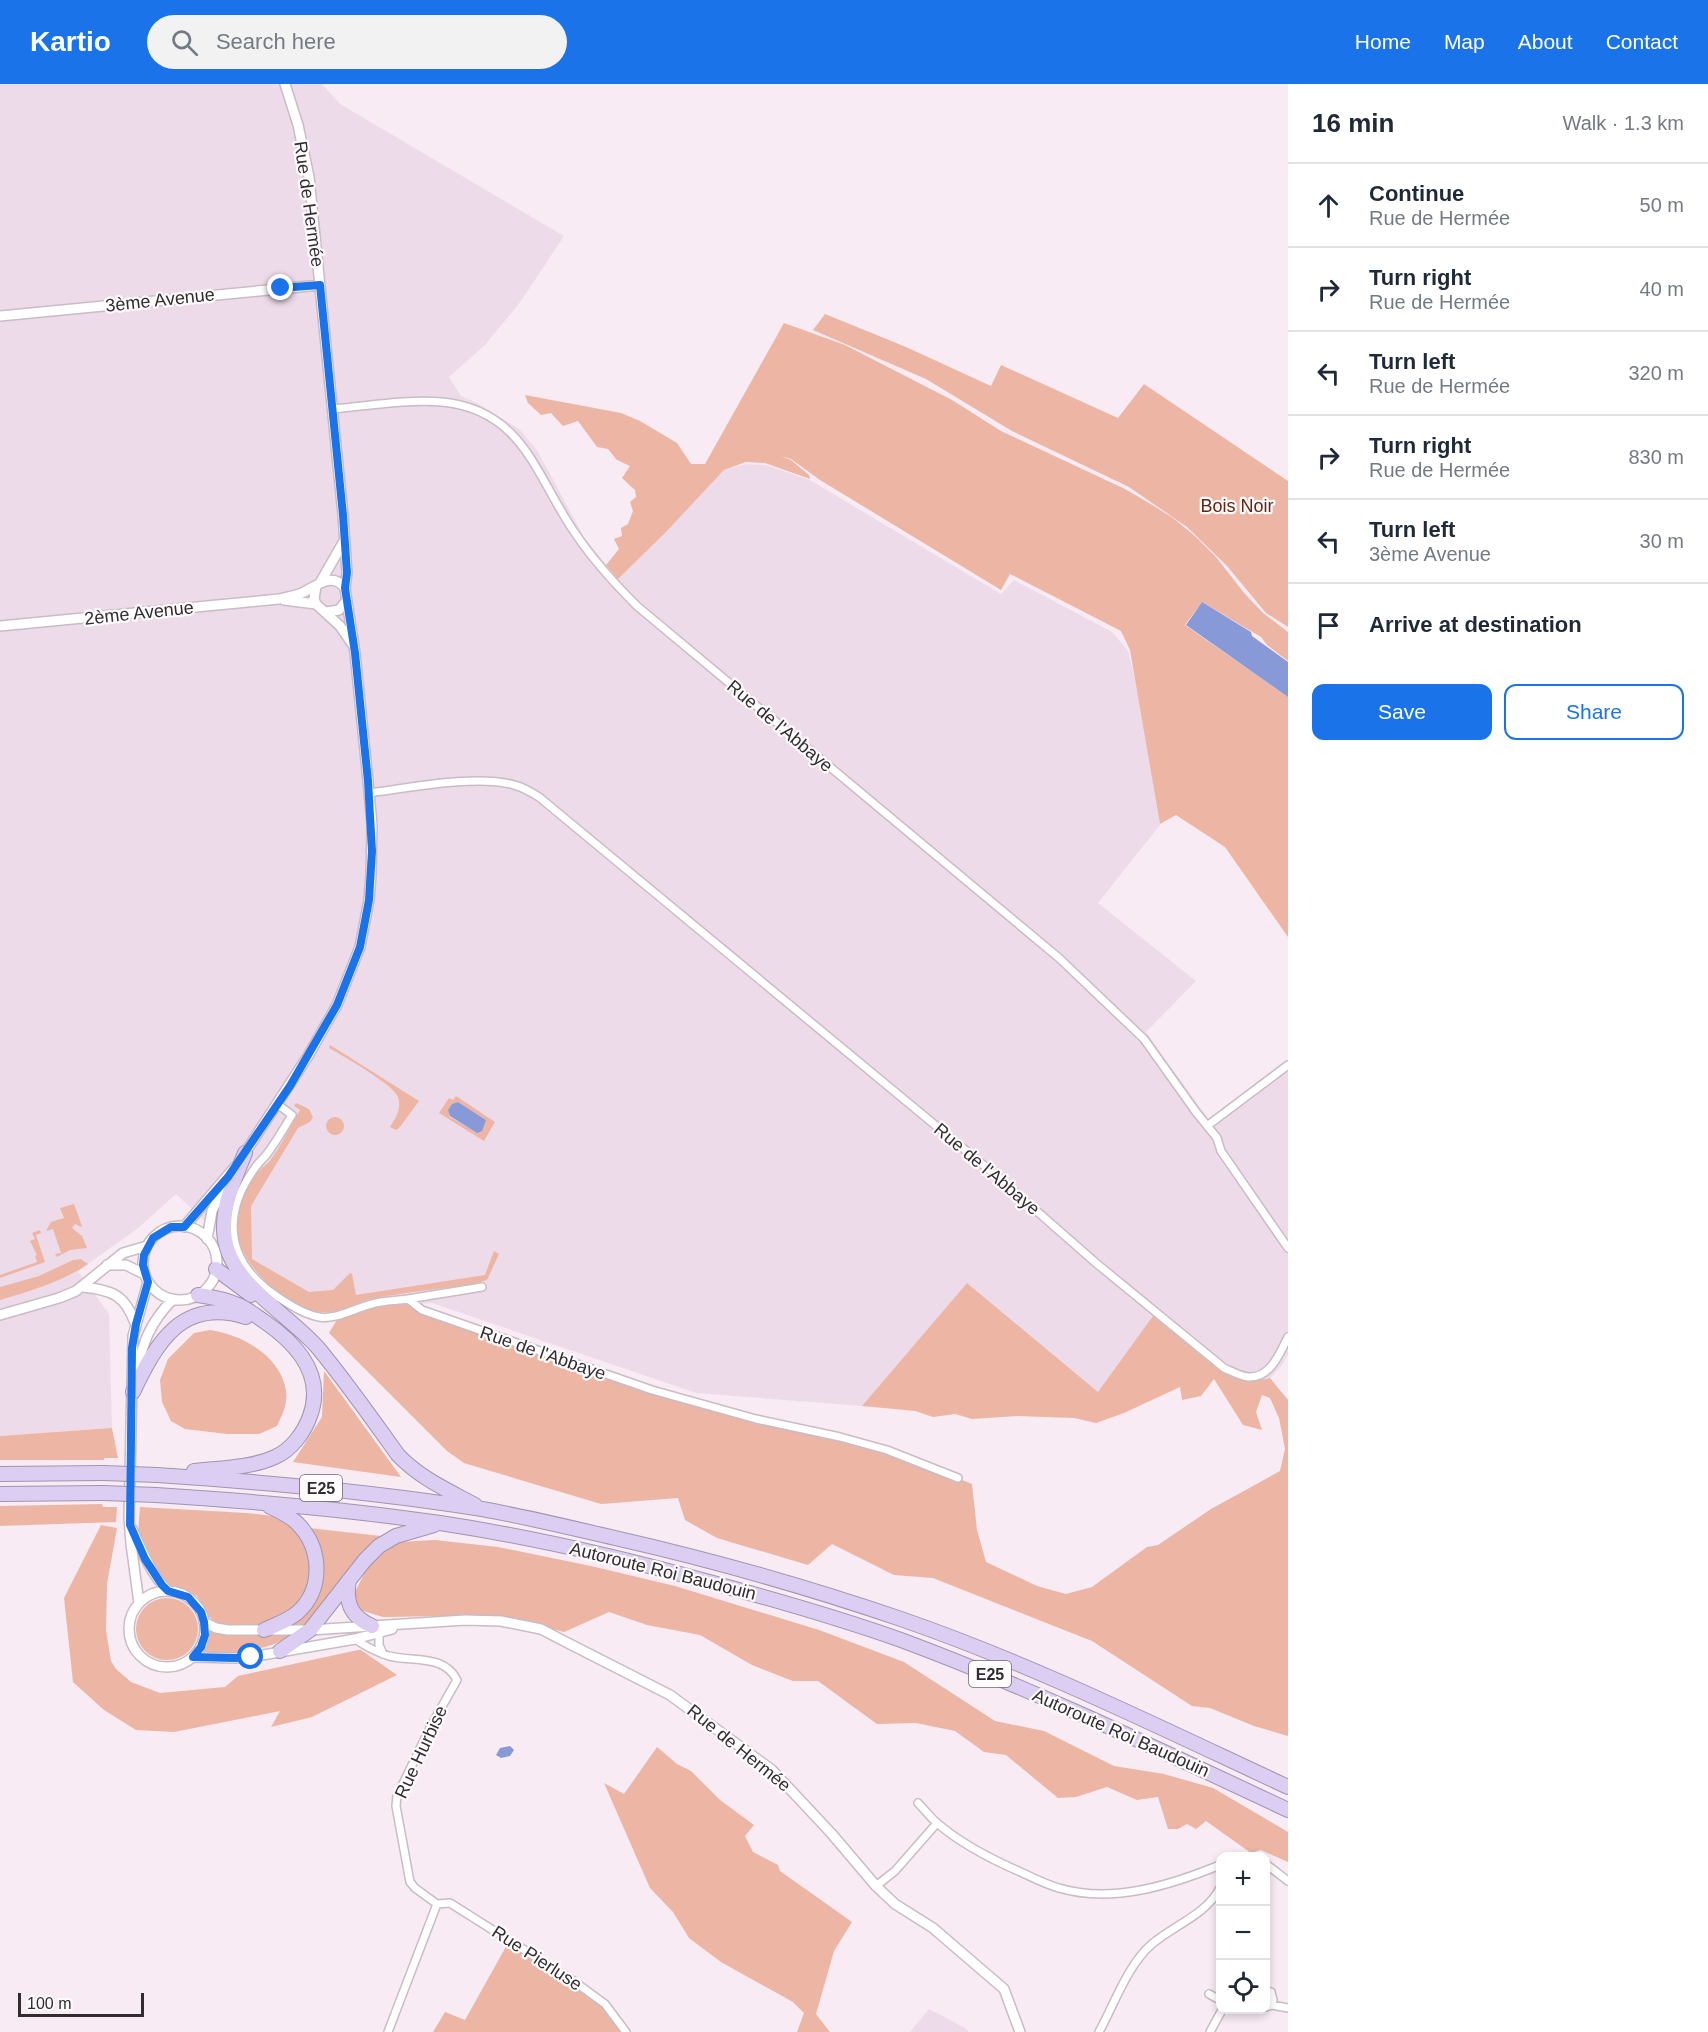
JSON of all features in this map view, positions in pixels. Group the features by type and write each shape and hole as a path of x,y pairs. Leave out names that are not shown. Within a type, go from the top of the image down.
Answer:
{"highway":[{"path":"245,1153 228,1197 223,1223 225,1243 237,1269 247,1282 318,1348 409,1467 485,1510"},
{"path":"216,1269 272,1312 290,1321"},
{"path":"157,1475 264,1461 276,1457 297,1439 312,1411 313,1377 303,1357 273,1327 238,1305 198,1294"},
{"path":"133,1392 156,1347 165,1335 188,1319 210,1312 223,1311 248,1317 273,1327"},
{"name":"Autoroute Roi Baudouin","path":"0,1474 157,1475 364,1492 485,1510 567,1526 691,1556 786,1582 903,1620 1004,1658 1108,1703 1288,1787"},
{"name":"Autoroute Roi Baudouin","path":"0,1494 103,1493 262,1502 442,1524 572,1547 679,1573 783,1602 898,1640 1040,1695 1288,1810"},
{"path":"262,1502 296,1522 311,1542 317,1562 315,1587 304,1606 288,1620 264,1630"},
{"path":"280,1651 310,1630 370,1554 387,1540 413,1530 442,1524"},
{"path":"349,1580 347,1598 351,1610 361,1621 376,1630"}],"street":[{"name":"Rue de Hermée","path":"184,1227 228,1177 309,1056 337,1005 360,947 369,900 372,843 369,793 345,588 347,573 309,177 298,125 285,84"},
{"name":"3ème Avenue","path":"0,316 320,285"},
{"name":"Rue de l'Abbaye","path":"332,409 407,402 443,402 486,415 506,428 533,459 573,531 588,552 637,606 1059,958 1144,1039 1217,1138 1221,1151 1288,1248"},
{"path":"344,541 318,584 314,598 316,604 340,626 353,645"},
{"path":"318,584 331,579 345,588"},
{"name":"2ème Avenue","path":"0,627 279,599 299,594 318,584"},
{"name":"2ème Avenue","path":"279,599 316,604"},
{"path":"326,612 339,610 347,600"},
{"name":"Rue de l'Abbaye","path":"369,793 481,781 513,785 528,790 999,1178 1095,1263 1224,1368 1248,1377 1261,1374 1273,1365 1288,1337"},
{"path":"1207,1126 1288,1065"},
{"path":"277,1104 292,1115 238,1197 232,1220 237,1251 252,1275 270,1292 320,1318 341,1315 373,1303 482,1287"},
{"name":"Rue de Hermée","path":"216,1269 215,1253 207,1239 212,1211 228,1177"},
{"path":"0,1315 59,1298 83,1287 123,1253 147,1246 161,1231 171,1227 195,1230 207,1239"},
{"name":"Rue de Hermée","path":"147,1246 143,1265 146,1278 136,1324 132,1361 130,1525 139,1603 131,1616 129,1630 132,1644 140,1656 153,1664 167,1667 181,1664 193,1657 235,1658 355,1639 376,1630"},
{"path":"107,1266 126,1265 146,1278 163,1296 181,1300 198,1294 210,1284 216,1269"},
{"path":"83,1287 103,1289 116,1295 129,1309 136,1324"},
{"name":"Rue de Hermée","path":"133,1392 147,1334 159,1314 172,1299"},
{"name":"Rue de l'Abbaye","path":"408,1299 422,1310 652,1390 756,1419 840,1437 887,1450 958,1478"},
{"name":"Rue de Hermée","path":"130,1525 150,1568 168,1591 188,1597 195,1604 204,1622 221,1630 376,1630 404,1625 465,1620 501,1621 525,1625 550,1634 669,1695 690,1708 772,1770 831,1833 876,1886 895,1904 933,1928 1004,1989 1020,2032"},
{"path":"139,1603 157,1592 168,1591"},
{"path":"193,1657 203,1641 204,1622"},
{"path":"376,1630 382,1654"},
{"name":"Rue Hurbise","path":"355,1639 382,1654 433,1661 446,1666 457,1680 432,1724 398,1796 396,1806 410,1882 437,1904"},
{"path":"918,1803 937,1823 1000,1863 1059,1888 1089,1893 1127,1892 1161,1885 1216,1868"},
{"path":"876,1886 895,1871 937,1823"},
{"path":"1270,1867 1288,1881"},
{"path":"1099,2032 1140,1957 1151,1944 1202,1909 1216,1894"},
{"name":"Rue Pierluse","path":"437,1904 450,1903 575,1982 605,2004 626,2032"},
{"path":"388,2032 437,1904"},
{"path":"1270,1992 1274,2000 1270,2005"},
{"path":"1209,1994 1216,1998"},
{"path":"1270,2006 1288,2008"},
{"path":"1210,2032 1220,2014"}],"shaded area":[{"path":"0,84 322,84 340,104 564,236 521,301 485,345 449,377 461,396 479,404 519,429 537,450 584,537 618,579 724,470 746,464 766,465 810,480 1001,594 1014,580 1112,632 1128,651 1138,691 1160,825 1098,903 1196,981 1146,1032 1214,1127 1288,1070 1288,1354 1270,1378 1251,1381 1235,1379 1223,1373 1098,1392 967,1283 862,1406 696,1393 432,1303 373,1306 326,1323 252,1265 176,1194 137,1229 78,1271 109,1314 112,1428 0,1436"},
{"path":"929,2009 965,2028 969,2032 910,2032"}],"green space":[{"name":"Bois Noir","path":"825,314 906,347 991,386 1001,365 1118,418 1144,384 1288,481 1288,627 1266,613 1227,566 1187,527 1129,487 1012,431 926,379 813,330"},
{"path":"784,323 845,345 952,400 1001,431 1125,489 1149,503 1173,518 1196,537 1263,613 1288,632 1288,661 1267,645 1261,637 1202,602 1185,625 1288,697 1288,937 1225,847 1176,815 1160,824 1130,650 1121,631 1010,574 1001,590 820,480 791,459 781,456 791,460 809,475 810,479 765,463 746,462 724,470 618,579 606,565 619,549 614,539 622,536 621,528 628,524 633,511 630,502 636,497 635,490 622,478 630,466 617,460 608,449 597,447 578,421 563,426 551,413 541,415 528,403 525,395 621,413 640,421 677,443 691,464 705,464"},
{"path":"330,1045 419,1101 400,1127 396,1130 390,1127 399,1109 398,1097 394,1091 329,1048"},
{"path":"456,1096 495,1122 484,1141 439,1113 449,1098 453,1100","holes":["458,1102 486,1120 477,1133 450,1117 448,1110 452,1104"]},
{"path":"296,1103 309,1109 313,1117 310,1122 298,1128 251,1206 252,1259 309,1292 333,1290 350,1273 356,1295 485,1275 494,1251 499,1254 487,1280 475,1284 371,1299 334,1312 314,1311 301,1307 267,1283 257,1273 243,1251 237,1226 238,1212 249,1183 269,1162 300,1110 294,1106"},
{"path":"331,1117 339,1117 344,1122 342,1133 331,1135 326,1130 326,1122"},
{"path":"74,1204 82,1226 75,1224 72,1228 82,1236 87,1248 70,1250 57,1257 55,1254 61,1253 53,1229 47,1231 47,1229 51,1222 64,1218 60,1208"},
{"path":"40,1230 41,1233 36,1235 45,1262 0,1278 0,1275 37,1262 35,1256 37,1255 30,1241 35,1239 32,1233"},
{"path":"81,1259 88,1264 68,1276 0,1300 0,1287 39,1276 73,1260"},
{"path":"967,1283 1098,1392 1153,1316 1223,1373 1246,1380 1270,1378 1288,1400 1288,1736 1254,1726 1210,1708 1192,1706 1092,1641 933,1578 894,1575 832,1544 808,1565 717,1538 685,1520 678,1498 601,1504 464,1463 447,1451 329,1333 338,1318 373,1306 413,1304 652,1390 887,1450 972,1484 977,1530 986,1562 1037,1586 1066,1594 1092,1587 1147,1547 1158,1545 1211,1509 1280,1471 1285,1449 1279,1418 1270,1398 1262,1395 1256,1412 1262,1430 1243,1425 1214,1379 1201,1396 1182,1400 1180,1387 1124,1413 1096,1423 1074,1418 1017,1416 972,1419 955,1414 933,1417 915,1411 862,1406"},
{"path":"210,1330 234,1336 246,1342 268,1357 276,1367 283,1378 286,1391 284,1409 277,1426 259,1434 227,1434 185,1429 171,1421 162,1402 160,1380 168,1359 194,1333"},
{"path":"324,1371 401,1477 293,1462 322,1417"},
{"path":"112,1428 118,1458 0,1460 0,1436"},
{"path":"102,1504 103,1507 117,1507 116,1522 0,1526 0,1506"},
{"path":"140,1507 246,1513 274,1516 291,1523 310,1550 310,1584 295,1609 264,1624 231,1627 218,1624 210,1618 197,1596 170,1587 162,1579 138,1533"},
{"path":"101,1525 117,1528 107,1584 106,1630 111,1661 116,1669 131,1682 160,1693 225,1687 238,1676 358,1650 397,1675 312,1717 271,1727 280,1711 174,1732 136,1730 104,1710 73,1682 64,1598"},
{"path":"309,1528 381,1536 309,1625 288,1626 311,1604 321,1582 321,1558"},
{"path":"435,1540 498,1547 591,1566 675,1586 819,1630 904,1662 995,1721 1044,1731 1114,1766 1164,1774 1213,1788 1288,1832 1288,1862 1270,1852 1261,1850 1250,1852 1206,1821 1196,1829 1187,1824 1178,1829 1168,1829 1158,1797 1137,1800 1107,1787 1076,1797 1058,1798 1006,1755 984,1752 955,1731 916,1723 877,1724 818,1681 793,1681 752,1665 700,1635 647,1625 609,1612 564,1632 510,1618 383,1617 360,1610 354,1594 369,1564 398,1542"},
{"path":"161,1598 173,1598 189,1607 196,1617 198,1629 196,1641 189,1651 173,1660 161,1660 150,1655 141,1646 136,1635 136,1623 141,1612 150,1603"},
{"path":"210,1631 252,1636 294,1634 262,1648 227,1653 203,1653"},
{"path":"657,1747 677,1764 691,1771 720,1800 754,1825 745,1836 753,1852 778,1865 780,1871 852,1922 834,1951 816,2014 830,2032 797,2032 804,2013 793,2002 721,1962 689,1938 673,1912 650,1888 604,1783 624,1794"},
{"path":"508,1943 605,2004 626,2032 433,2032 445,2012 465,2020"}],"water":[{"path":"1202,602 1251,632 1252,636 1288,662 1288,697 1186,625"},
{"path":"458,1102 486,1120 482,1131 477,1133 450,1116 448,1110 452,1104"},
{"path":"510,1746 514,1750 510,1756 501,1758 496,1755 500,1748"}],"route":[{"path":"251,1657 193,1657 201,1647 205,1635 201,1612 188,1597 168,1591 162,1585 145,1559 130,1525 132,1361 133,1336 148,1282 143,1265 147,1246 161,1231 171,1227 184,1227 228,1177 260,1133 309,1056 337,1005 360,947 369,900 372,825 355,653 345,588 347,573 343,515 320,285 281,288"}]}
